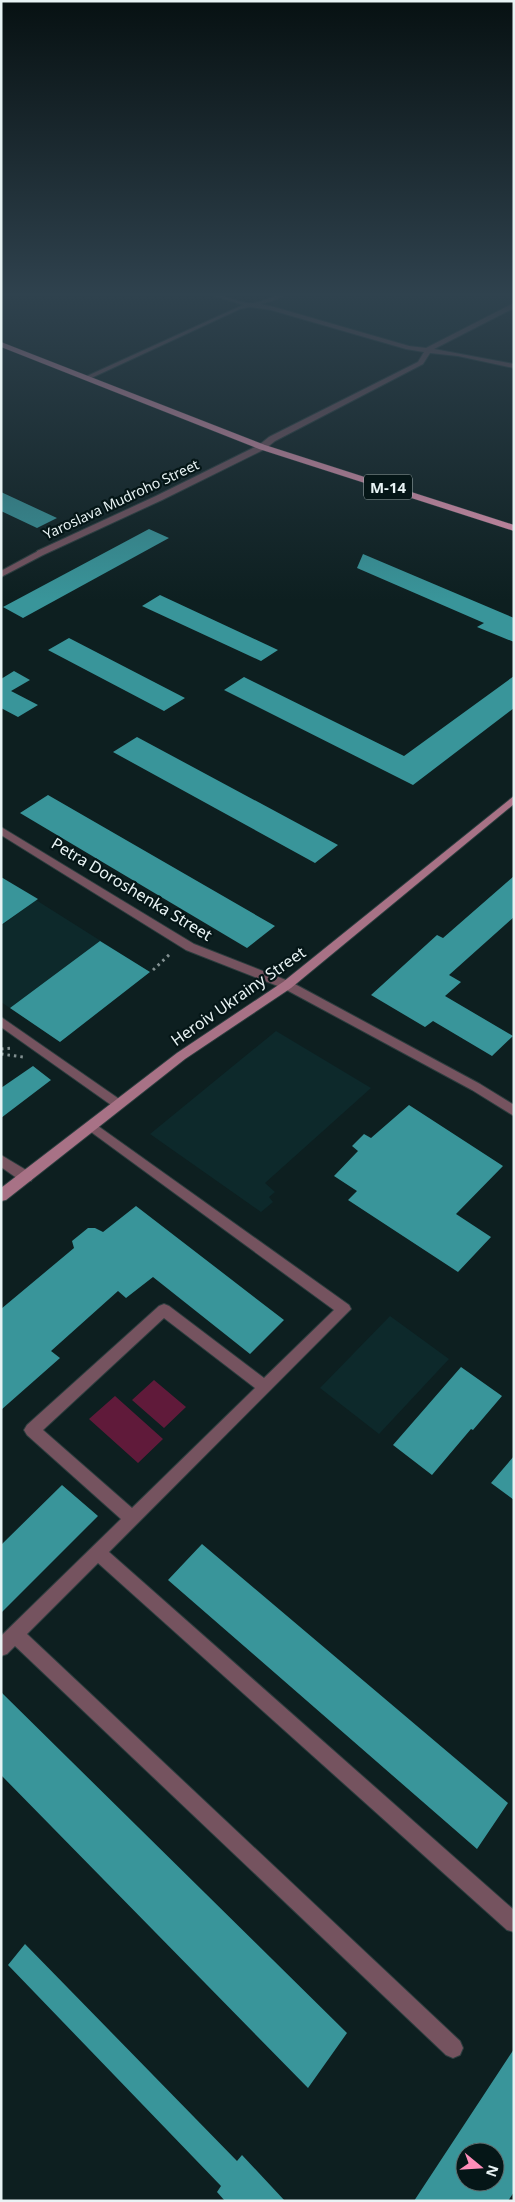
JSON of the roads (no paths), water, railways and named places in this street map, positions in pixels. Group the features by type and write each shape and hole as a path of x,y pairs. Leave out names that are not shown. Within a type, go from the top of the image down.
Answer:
{"highway":[{"name":"М-14","path":"131,396 262,447 514,528"}],"main road":[{"name":"Heroiv Ukrainy Street","path":"1,1196 181,1056 287,985 514,799"}],"street":[{"name":"Yaroslava Mudroho Street","path":"1,575 40,553 159,498 262,447 272,439 357,396"},
{"name":"Petra Doroshenka Street","path":"1,830 190,947 287,985 476,1087 514,1111"},
{"path":"1,1020 118,1104"},
{"path":"1,1648 344,1309 91,1126"},
{"path":"1,1160 26,1177"},
{"path":"132,1518 32,1430 164,1310 265,1387"},
{"path":"97,1552 514,1923"},
{"path":"15,1634 453,2048"}]}
